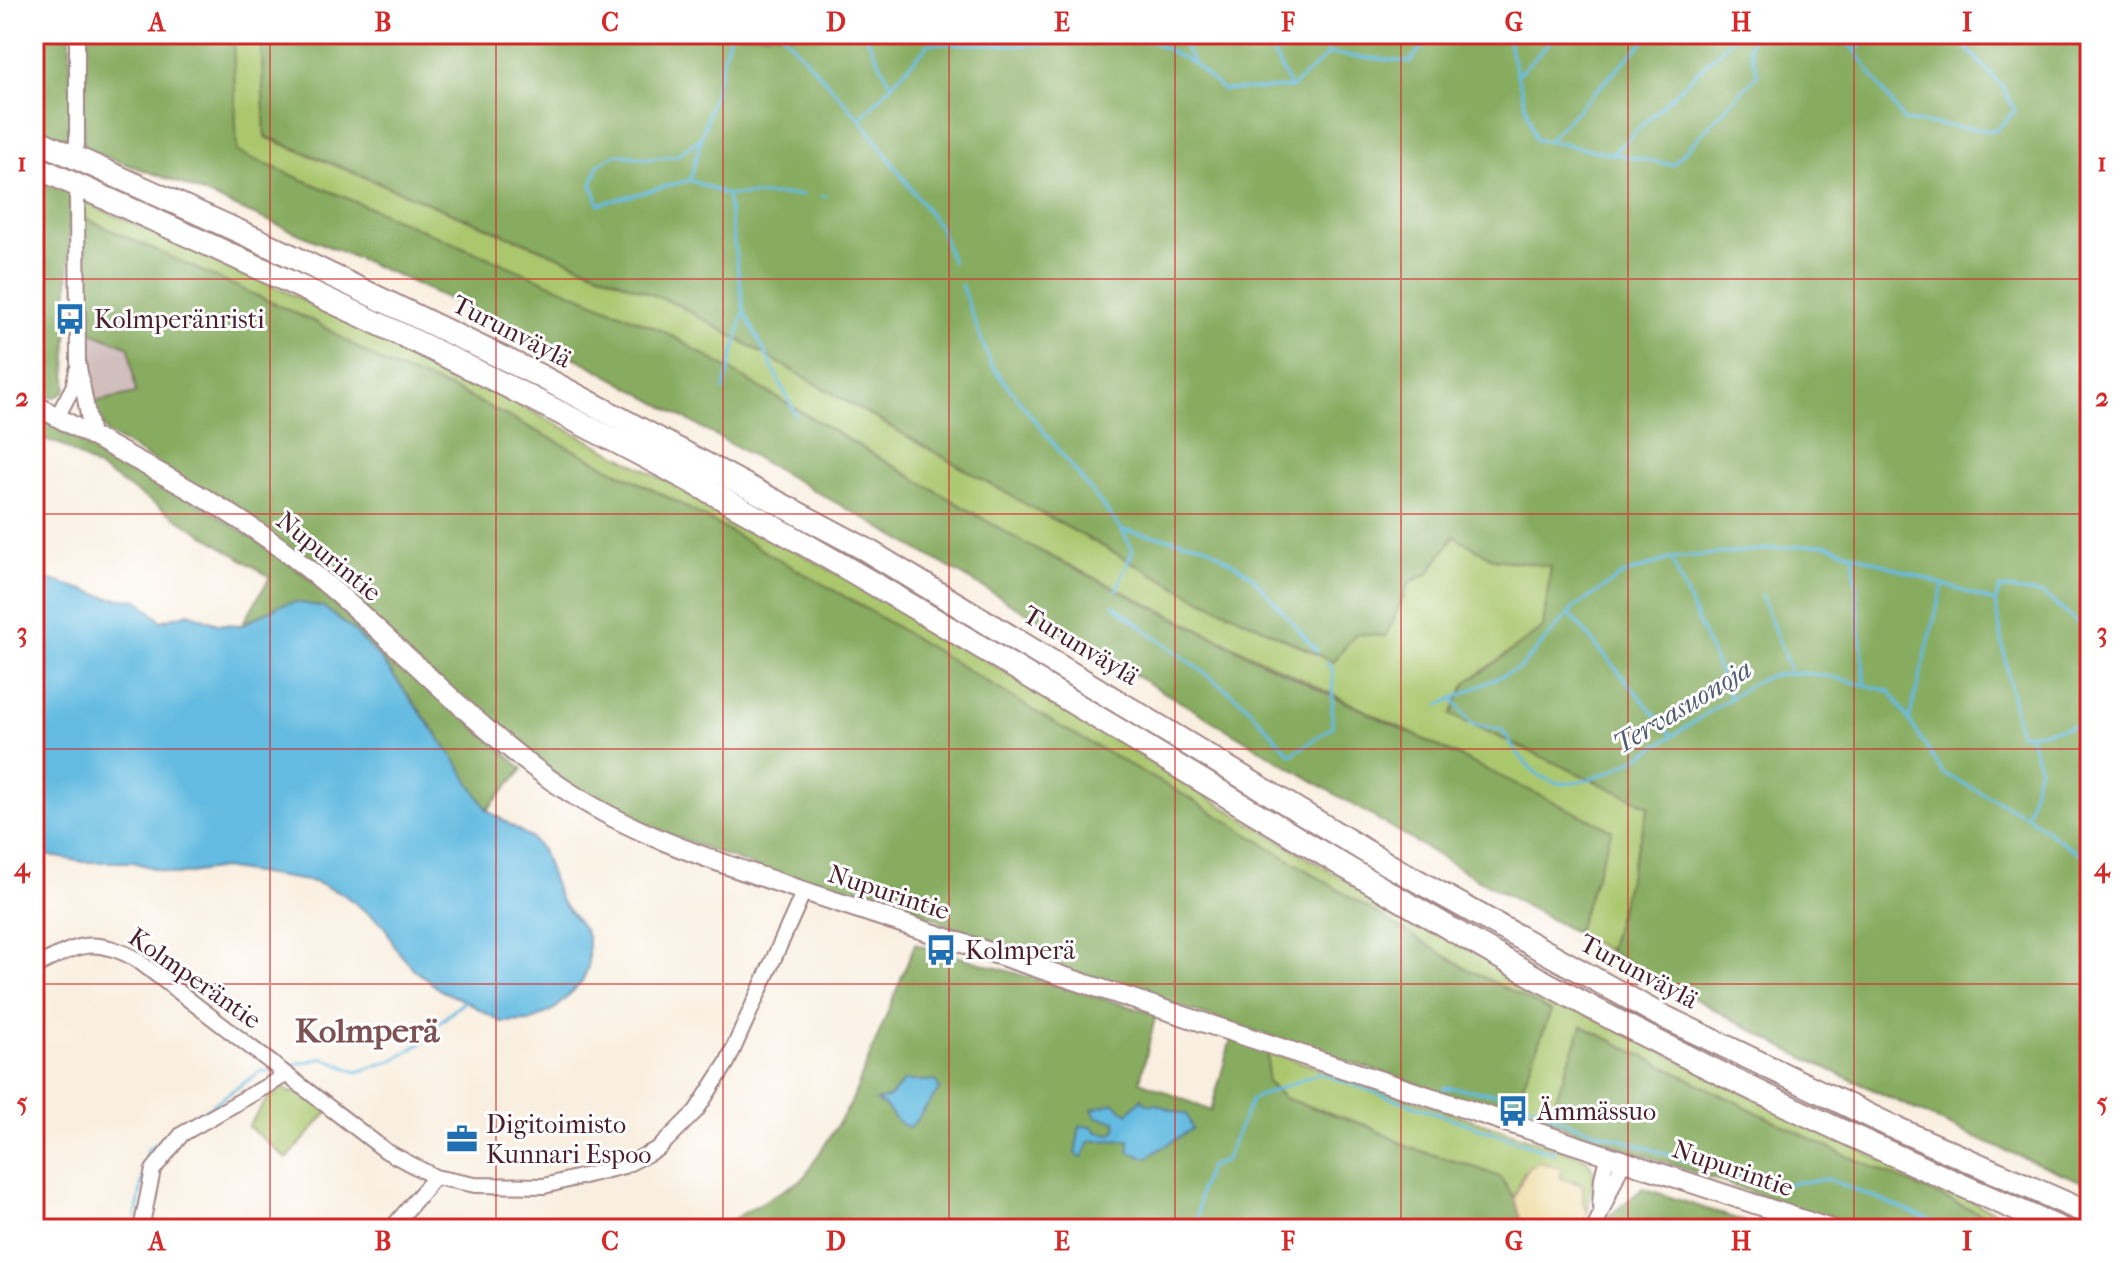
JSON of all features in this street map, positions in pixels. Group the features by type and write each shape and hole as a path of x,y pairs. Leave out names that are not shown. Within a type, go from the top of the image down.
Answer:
{"highway":[{"name":"Turunväylä","path":"34,139 256,239 554,384 865,549 1387,864 1580,972 1775,1072 2090,1214"},
{"name":"Turunväylä","path":"34,166 317,294 588,427 872,583 1365,879 1516,966 1766,1095 2061,1229"}],"main road":[{"name":"Nupurintie","path":"34,404 203,496 292,556 335,590 458,703 537,770 590,805 670,845 1831,1229"}],"street":[{"path":"77,34 77,145"},
{"path":"77,197 78,362 92,436"},
{"path":"57,417 73,387 78,362"},
{"name":"Kolmperäntie","path":"34,967 62,953 89,945 104,944 119,950 136,959 386,1151 435,1177 475,1185 544,1186 624,1166 659,1148 696,1111 727,1063 804,891"},
{"path":"141,1229 153,1170 182,1134 286,1075"},
{"path":"1597,1222 1602,1178 1616,1157"},
{"path":"391,1229 435,1177"}],"shaded area":[{"path":"89,331 129,347 136,394 90,403 86,384"}],"green space":[{"path":"34,34 70,34 71,143 34,127"},
{"path":"83,34 233,34 237,152 665,332 1028,545 1612,830 1576,933 1479,880 867,520 582,361 403,278 177,182 84,149"},
{"path":"233,34 261,34 265,137 678,305 1041,513 1194,596 1333,662 1355,634 1386,636 1410,582 1428,574 1455,536 1494,559 1551,566 1543,628 1467,683 1452,715 1649,806 1608,951 1576,933 1611,831 1028,545 665,332 236,152"},
{"path":"261,34 2090,34 2090,1185 1985,1142 1790,1051 1608,951 1649,806 1451,715 1466,683 1543,628 1551,566 1494,559 1454,536 1428,574 1410,582 1386,636 1355,634 1334,662 1194,596 1041,513 678,305 265,136"},
{"path":"34,179 70,193 66,390 54,397 34,391"},
{"path":"82,201 382,337 675,485 937,631 1350,883 1490,962 1827,1134 2036,1229 2016,1229 1833,1150 1582,1026 1548,1119 1515,1105 1551,1011 1465,968 1191,799 1056,724 860,605 675,501 457,391 385,364 317,323 82,217"},
{"path":"82,217 317,323 385,364 457,391 675,501 860,605 1056,724 1191,799 1465,968 1551,1011 1515,1105 1483,1103 1454,1096 993,946 918,911 866,901 787,879 666,833 568,784 198,487 108,434 90,403 136,393 129,347 89,331"},
{"path":"34,413 189,497 281,557 324,591 523,769 487,810 424,716 352,629 255,618 242,625 270,577 60,444 34,437"},
{"path":"915,944 1156,1014 1140,1081 1211,1111 1231,1039 1268,1051 1267,1082 1284,1098 1368,1126 1410,1148 1500,1177 1514,1198 1521,1221 1549,1229 716,1229 803,1179 850,1105"},
{"path":"1582,1026 1833,1150 2016,1229 1857,1229 1569,1129 1548,1119"},
{"path":"1268,1051 1586,1158 1594,1171 1588,1211 1583,1204 1578,1182 1559,1178 1560,1175 1524,1172 1514,1198 1500,1177 1410,1148 1368,1126 1284,1098 1267,1082"},
{"path":"284,1088 291,1094 297,1088 328,1112 287,1159 248,1126 268,1098"},
{"path":"1643,1188 1767,1229 1655,1229 1646,1221 1639,1222 1631,1229 1601,1229 1605,1219"}],"sand":[{"path":"1539,1162 1561,1168 1560,1178 1583,1185 1583,1204 1588,1211 1582,1229 1549,1229 1521,1221 1514,1198 1526,1171"}],"water":[{"name":"Kolmperä","path":"34,575 110,598 138,600 161,621 189,613 217,624 242,625 281,605 296,602 323,607 352,629 381,659 458,764 487,810 531,838 542,850 560,900 584,929 588,939 588,967 582,982 556,1008 531,1021 501,1022 440,990 395,948 385,926 343,894 314,882 222,868 176,875 133,862 84,862 34,853"},
{"path":"904,1081 936,1081 940,1089 910,1128 876,1101 890,1097"},
{"path":"1142,1098 1146,1104 1156,1104 1187,1115 1192,1129 1146,1158 1129,1152 1129,1140 1090,1141 1082,1158 1075,1154 1080,1126 1092,1126 1097,1132 1112,1134 1117,1128 1116,1121 1096,1117 1092,1109 1114,1103 1128,1114"}],"waterway":[{"path":"701,138 676,156 648,159 617,154 599,164 592,185 599,204 690,180 730,34"},
{"path":"783,34 860,119 930,43 1024,45 1151,41 1194,64 1223,90 1291,88 1329,54 1321,34"},
{"path":"865,34 891,84"},
{"path":"1018,34 1024,45"},
{"path":"1177,34 1193,62"},
{"path":"1263,34 1291,88"},
{"path":"1330,54 1410,62 1432,34"},
{"path":"1506,34 1535,139 1672,165 1758,74 1749,46 1754,34"},
{"path":"1517,75 1558,34"},
{"path":"1547,141 1651,34"},
{"path":"1612,154 1737,34"},
{"path":"1836,34 1855,50 1904,121 1995,131 2015,111 2002,86 1953,34"},
{"path":"1855,50 1876,34"},
{"path":"860,119 940,228 952,262"},
{"path":"690,180 727,195 802,195"},
{"path":"724,390 744,311 727,195"},
{"path":"961,285 991,365 1122,530 1205,545 1251,575 1317,651"},
{"path":"744,311 796,415"},
{"path":"1116,591 1133,550 1122,530"},
{"path":"1439,705 1521,667 1574,608 1621,576 1671,558 1824,544 1995,602 2000,588 2043,594 2090,633"},
{"path":"1853,554 1865,685"},
{"path":"1671,558 1730,698"},
{"path":"1909,720 1943,585"},
{"path":"1761,595 1791,673"},
{"path":"1995,602 2019,733 2029,734 2039,766 2027,816"},
{"path":"1113,605 1243,702 1291,755 1332,727 1333,670 1327,663"},
{"path":"1569,613 1672,735"},
{"name":"Tervasuonoja","path":"1453,698 1471,724 1502,730 1533,770 1559,783 1577,782 1621,766 1669,739 1753,683 1770,676 1815,674 1890,691 1943,773 2027,816 2090,862"},
{"path":"2029,734 2090,723"},
{"path":"290,1066 323,1058 357,1072 394,1060 423,1042 440,1022 465,1001"},
{"path":"185,1124 261,1071 275,1073"},
{"path":"1197,1229 1200,1191 1209,1167 1225,1161 1252,1099 1319,1073 1553,1153 1555,1147"},
{"path":"1444,1090 1445,1087 1513,1096 1566,1122 1767,1186 1828,1179 1953,1229"},
{"path":"136,1217 148,1149 170,1134"}],"place":[{"name":"Kolmperänristi","path":"70,319"},
{"name":"Kolmperä","path":"941,950"},
{"name":"Ämmässuo","path":"1513,1111"},
{"name":"Digitoimisto Kunnari Espoo","path":"462,1139"}],"district":[{"name":"Kolmperä","path":"367,1030"}]}
